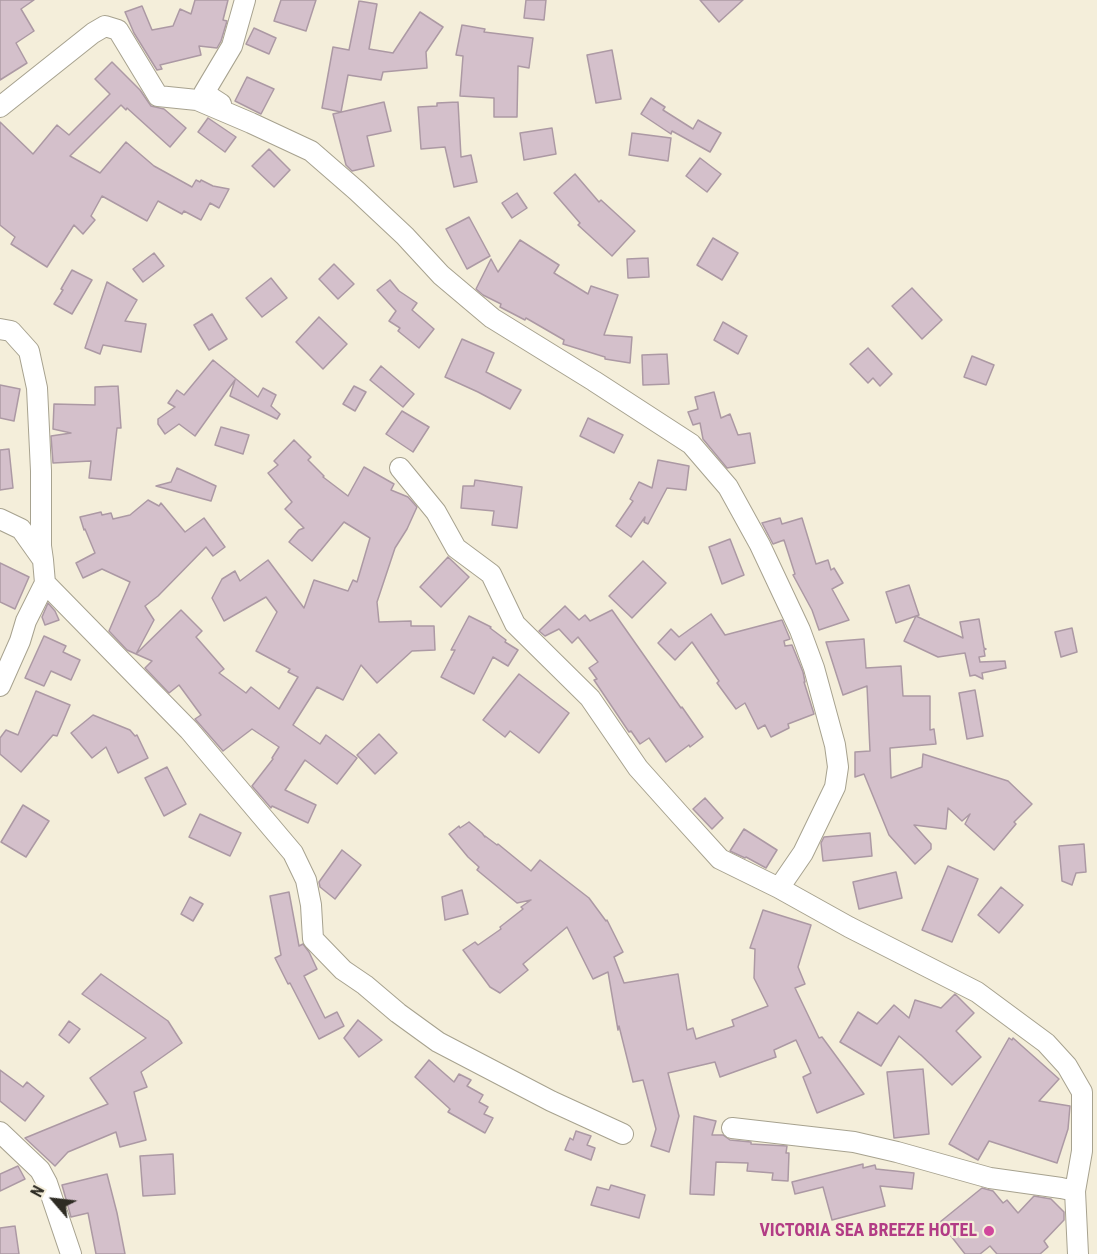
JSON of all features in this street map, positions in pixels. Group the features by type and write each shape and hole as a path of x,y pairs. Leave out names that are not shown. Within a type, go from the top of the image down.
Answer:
{"street":[{"path":"245,0 232,46 204,93 251,123"},
{"path":"0,107 93,33 105,26 118,30 158,96 197,100 311,151 405,236 441,275 492,318 691,444 728,487 760,545 801,630 835,745 838,767 836,787 803,853 779,888"},
{"path":"0,329 11,332 29,351 37,388 41,471 41,546 45,583 26,621 20,641 0,686"},
{"path":"400,468 436,512 456,548 491,574 515,624 590,698 638,768 720,859 977,992 1046,1043 1067,1066 1082,1092 1082,1152 1076,1191 1078,1254"},
{"path":"0,519 21,529 43,560"},
{"path":"45,583 189,730 293,854 306,880 314,939 343,970 438,1042 550,1101 623,1134"},
{"path":"732,1128 854,1142 990,1178 1076,1191"},
{"path":"2,1139 40,1170 47,1183 71,1254"}],"building":[{"path":"0,0 34,0 21,9 34,31 16,43 27,63 0,80"},
{"path":"195,0 228,0 223,20 227,21 221,41 217,48 199,46 201,55 160,65 162,69 157,70 134,33 125,12 142,6 152,30 173,26 180,9 191,14"},
{"path":"281,0 316,0 306,31 274,21"},
{"path":"526,0 546,0 544,20 524,18"},
{"path":"700,0 743,0 719,22"},
{"path":"359,1 377,4 369,49 393,53 420,12 443,27 426,52 427,68 383,72 381,80 348,75 341,112 322,108 333,47 349,50"},
{"path":"462,25 485,29 484,32 533,38 529,68 518,66 517,117 494,117 494,98 460,96 463,56 456,55"},
{"path":"254,28 276,38 269,54 246,44"},
{"path":"612,50 621,99 596,103 587,55"},
{"path":"112,62 140,90 151,106 164,109 186,128 170,147 121,105 70,156 100,173 126,142 154,166 192,187 196,180 200,182 201,180 213,186 229,189 219,208 210,203 201,220 184,211 182,214 158,201 147,221 102,196 91,216 95,220 83,234 74,225 47,267 11,244 15,237 0,225 0,122 33,154 57,125 69,135 110,94 95,79"},
{"path":"247,77 274,89 261,114 235,101"},
{"path":"651,98 665,107 663,110 693,129 698,120 721,133 710,152 672,131 671,134 641,114"},
{"path":"384,102 391,131 367,136 374,166 352,171 346,165 333,114"},
{"path":"458,102 461,157 471,155 477,182 454,187 445,147 421,149 418,107"},
{"path":"208,118 236,137 225,152 198,132"},
{"path":"552,128 556,154 524,160 520,133"},
{"path":"632,133 671,138 668,161 629,155"},
{"path":"269,149 290,170 274,187 252,166"},
{"path":"700,158 721,174 707,192 686,176"},
{"path":"575,174 599,202 601,200 635,231 612,256 578,225 580,223 554,193"},
{"path":"517,193 527,208 512,218 502,203"},
{"path":"469,217 490,256 467,269 446,229"},
{"path":"713,238 738,253 722,280 697,265"},
{"path":"520,240 559,265 554,273 588,294 591,286 618,295 604,335 632,337 630,363 605,359 605,357 563,344 564,340 526,318 525,320 500,307 501,304 476,289 491,259 498,272"},
{"path":"154,253 164,266 143,282 133,269"},
{"path":"648,258 649,277 628,278 627,259"},
{"path":"334,264 354,284 338,299 319,279"},
{"path":"72,270 92,280 72,314 54,304"},
{"path":"271,278 287,298 262,317 246,298"},
{"path":"390,280 399,291 417,303 412,310 434,329 419,348 398,331 400,328 389,321 396,311 377,290"},
{"path":"107,282 137,300 125,321 146,324 141,352 103,345 100,354 85,348"},
{"path":"912,288 942,320 922,339 892,306"},
{"path":"212,314 227,339 209,350 194,325"},
{"path":"319,317 347,344 323,369 296,342"},
{"path":"723,322 747,336 738,354 714,340"},
{"path":"462,339 494,353 486,372 521,390 510,409 445,377"},
{"path":"868,348 892,374 880,386 873,378 868,383 850,364"},
{"path":"667,354 669,384 643,385 642,355"},
{"path":"972,356 994,365 986,385 964,377"},
{"path":"213,360 258,397 263,388 276,395 271,406 280,414 277,419 230,396 235,380 195,436 179,424 165,434 158,424 158,419 175,407 168,403 177,390 184,395"},
{"path":"381,366 414,394 403,407 370,380"},
{"path":"0,385 20,389 14,421 0,418"},
{"path":"118,386 121,428 117,428 111,480 89,478 91,461 53,463 51,436 71,433 53,429 54,404 95,405 95,387"},
{"path":"354,386 366,392 355,411 343,404"},
{"path":"714,392 721,418 730,414 738,435 750,433 755,463 727,468 703,439 700,423 693,425 688,412 698,409 695,397"},
{"path":"402,411 429,427 413,452 386,434"},
{"path":"588,418 623,435 614,453 580,436"},
{"path":"221,427 249,435 243,454 215,445"},
{"path":"294,440 311,457 308,460 323,477 348,496 364,467 394,484 391,490 408,497 417,507 395,548 377,602 379,622 411,621 411,626 434,626 435,650 412,651 377,683 361,665 343,700 317,687 293,725 320,744 326,735 357,758 337,784 305,760 285,790 316,805 308,823 272,806 271,808 252,786 273,759 279,747 252,729 223,751 195,719 201,715 179,685 169,693 145,668 152,661 136,654 181,610 202,631 196,637 224,669 219,673 246,693 251,687 279,709 298,677 288,672 290,669 256,651 277,612 266,597 224,621 212,598 222,579 235,571 240,581 268,560 304,608 314,580 348,591 353,580 357,582 370,538 344,522 312,561 289,542 299,530 304,528 285,509 292,502 268,473 278,465 274,461"},
{"path":"9,449 13,488 0,490 0,450"},
{"path":"658,460 689,466 686,490 667,488 648,524 644,522 645,517 631,537 616,526 633,501 630,499 639,482 652,488"},
{"path":"177,468 216,486 211,501 156,486 171,482"},
{"path":"475,480 522,487 517,528 492,525 494,511 461,508 463,486 474,486"},
{"path":"148,500 159,506 161,503 185,532 204,518 225,547 213,556 206,547 158,596 145,606 154,620 136,654 127,650 109,631 130,582 102,569 83,578 76,563 95,553 80,517 101,512 102,515 111,513 113,519 130,515"},
{"path":"780,518 782,524 802,518 816,564 828,560 831,570 834,568 843,583 832,589 849,620 819,630 812,610 793,575 795,574 784,540 773,544 762,523"},
{"path":"730,539 744,575 722,584 709,547"},
{"path":"448,557 469,577 441,607 420,587"},
{"path":"643,561 666,583 632,618 609,596"},
{"path":"0,563 29,577 15,609 0,602"},
{"path":"909,585 919,615 896,623 886,592"},
{"path":"48,603 59,620 45,625 42,617"},
{"path":"565,606 579,620 585,615 590,621 612,610 703,737 666,762 649,738 640,744 631,731 629,732 594,680 597,679 589,668 598,662 578,637 572,643 559,629 545,636 539,631"},
{"path":"711,614 725,635 782,620 790,639 784,641 785,646 792,645 803,672 814,714 788,724 789,728 771,737 765,725 758,729 745,703 736,709 692,642 675,660 658,643 671,629 679,637"},
{"path":"469,616 491,627 506,640 505,642 518,650 508,666 493,657 474,694 441,677 455,650 451,650"},
{"path":"916,616 963,638 960,622 979,619 986,649 984,650 985,656 979,657 980,662 1005,661 1006,668 982,673 983,679 975,675 970,676 965,653 938,657 904,641"},
{"path":"1072,628 1077,652 1061,657 1055,632"},
{"path":"44,636 66,646 63,652 80,660 71,680 51,671 44,686 25,678"},
{"path":"864,639 866,668 901,666 903,696 930,696 930,730 934,729 936,744 890,748 891,778 922,767 923,754 1008,781 1032,804 1014,822 1016,824 994,850 965,824 970,814 962,821 948,808 946,829 914,825 931,844 931,849 915,864 889,835 864,774 855,777 855,752 870,751 867,686 843,695 826,642"},
{"path":"519,674 569,713 539,753 510,731 505,737 483,720"},
{"path":"975,690 983,736 967,739 959,693"},
{"path":"36,691 70,705 57,736 53,735 21,772 0,754 0,738 6,730 18,735"},
{"path":"93,715 137,735 148,758 118,773 106,747 92,758 71,733"},
{"path":"379,734 397,753 375,774 357,755"},
{"path":"167,767 186,804 164,816 145,778"},
{"path":"705,798 723,818 712,829 693,809"},
{"path":"23,805 49,821 26,857 1,842"},
{"path":"200,814 241,833 230,856 189,837"},
{"path":"469,822 485,837 498,844 531,871 540,860 589,898 607,920 623,952 614,957 624,983 678,974 687,1030 693,1028 696,1039 734,1026 732,1020 768,1006 754,978 755,949 750,948 763,910 811,925 798,967 805,984 795,988 819,1038 822,1037 864,1094 817,1113 803,1077 811,1073 796,1040 774,1050 776,1057 720,1077 715,1062 668,1073 679,1116 669,1152 651,1146 656,1129 643,1080 633,1082 619,1026 618,1030 608,972 593,979 567,927 523,964 528,970 500,993 490,987 463,950 475,942 478,945 501,929 500,927 531,900 517,903 477,870 479,867 449,834"},
{"path":"744,829 777,850 766,868 730,851"},
{"path":"870,833 872,856 823,861 821,843 824,837"},
{"path":"1084,844 1086,872 1076,873 1072,885 1062,881 1059,846"},
{"path":"342,850 361,865 335,899 320,887 319,882"},
{"path":"948,866 978,879 952,942 922,930"},
{"path":"896,872 902,898 859,909 853,882"},
{"path":"1001,887 1023,905 999,933 978,915"},
{"path":"462,890 468,914 445,920 442,897"},
{"path":"289,892 299,946 303,944 317,969 304,976 325,1018 337,1012 344,1026 319,1039 275,958 281,955 270,896"},
{"path":"190,897 203,904 193,921 181,914"},
{"path":"101,974 168,1021 182,1043 141,1072 147,1087 134,1092 146,1140 120,1147 116,1132 68,1152 55,1166 25,1138 108,1104 90,1078 146,1038 82,994"},
{"path":"955,994 974,1013 956,1031 981,1057 952,1085 899,1036 881,1066 840,1042 858,1012 877,1024 894,1005 909,1018 915,1000 941,1008"},
{"path":"358,1020 382,1040 359,1057 344,1038"},
{"path":"69,1021 80,1029 69,1043 59,1035"},
{"path":"1009,1038 1012,1040 1013,1038 1059,1079 1039,1101 1070,1106 1068,1129 1057,1163 989,1141 978,1160 949,1144"},
{"path":"429,1060 454,1082 459,1074 471,1080 467,1086 483,1095 479,1102 488,1107 484,1114 493,1118 485,1133 448,1112 450,1109 415,1077"},
{"path":"923,1069 929,1134 894,1138 887,1072"},
{"path":"0,1070 23,1087 27,1082 44,1096 25,1121 0,1101"},
{"path":"694,1116 716,1121 712,1135 723,1135 730,1140 751,1142 751,1144 787,1146 788,1181 772,1180 773,1173 747,1171 748,1163 716,1162 714,1195 690,1194"},
{"path":"576,1131 591,1136 587,1145 595,1148 591,1160 565,1150 570,1138 573,1140"},
{"path":"173,1154 175,1194 143,1196 140,1156"},
{"path":"863,1164 863,1168 875,1165 876,1169 914,1173 912,1189 880,1186 885,1206 832,1220 823,1187 795,1194 792,1182"},
{"path":"18,1166 25,1179 0,1191 0,1174"},
{"path":"107,1174 125,1254 96,1254 88,1213 71,1217 62,1185"},
{"path":"611,1185 645,1195 639,1218 591,1205 597,1187 609,1190"},
{"path":"982,1188 993,1191 1003,1203 1007,1200 1018,1213 1034,1196 1051,1199 1064,1212 1064,1220 1044,1241 1048,1247 1040,1254 997,1254 990,1246 980,1254 965,1254 940,1222"},
{"path":"15,1226 19,1254 0,1254 0,1228"}],"place":[{"name":"VICTORIA SEA BREEZE HOTEL","path":"989,1231"}]}
